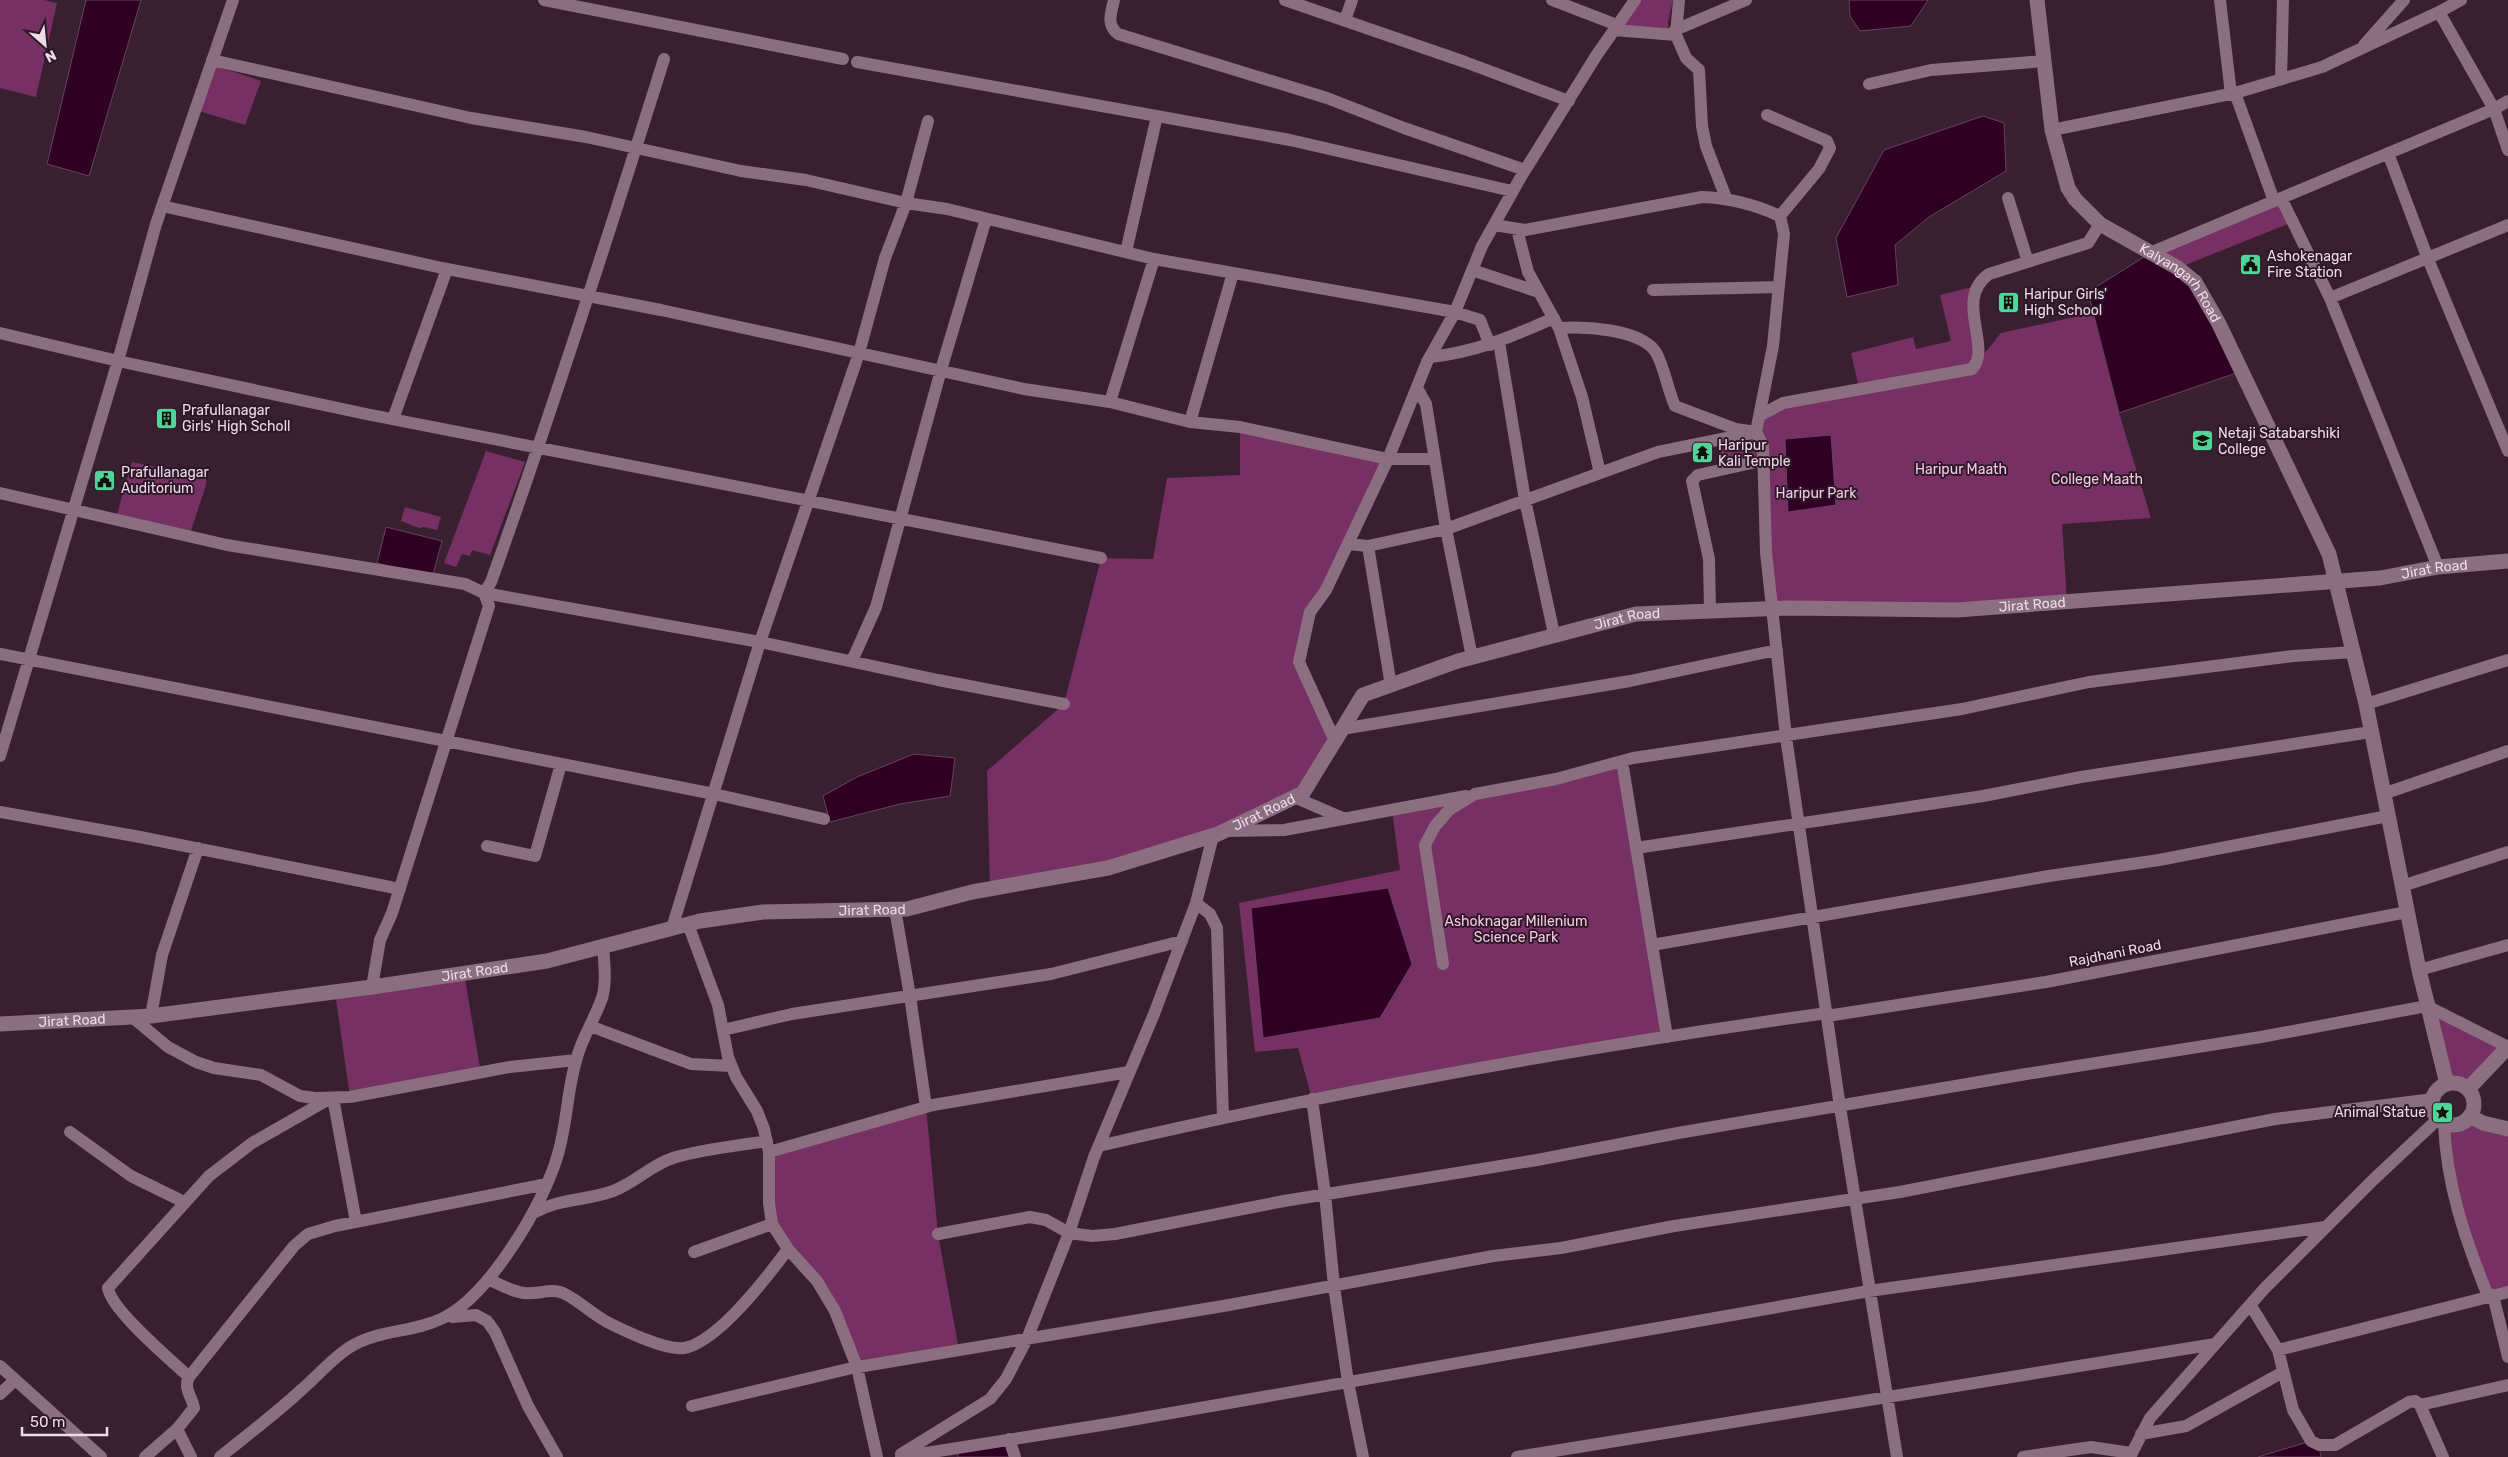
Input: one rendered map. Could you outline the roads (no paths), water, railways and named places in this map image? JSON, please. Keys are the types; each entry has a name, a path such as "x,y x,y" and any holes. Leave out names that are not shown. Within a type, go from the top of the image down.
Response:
{"main road":[{"name":"Kalyangarh Road","path":"2037,0 2052,130 2068,188 2100,224 2152,252 2190,277 2206,298 2314,519 2329,554 2366,704 2419,970 2446,1084"},
{"name":"Jirat Road","path":"0,1024 151,1016 372,987 547,961 688,924 763,912 907,909 972,892 1108,868 1218,833 1303,793 1363,695 1472,657 1636,614 1772,609 1957,610 2337,582 2380,578 2438,567 2508,561"},
{"path":"2468,1089 2508,1047"},
{"path":"2446,1084 2460,1084 2468,1089 2474,1104 2470,1116 2458,1124 2441,1121 2432,1106 2436,1092 2446,1084"},
{"path":"2470,1116 2483,1123 2508,1129"}],"street":[{"path":"0,756 118,361 162,206 233,0"},
{"path":"544,0 843,59"},
{"path":"1114,0 1109,20 1111,28 1118,34 1327,98 1404,128 1525,170"},
{"path":"1285,0 1569,101"},
{"path":"1345,20 1352,0"},
{"path":"1552,0 1616,27 1676,32 1746,0"},
{"path":"1635,0 1525,170 1482,246 1455,312 1430,357 1388,459 1326,590 1310,612 1299,662 1339,735 1630,681 1777,650"},
{"path":"1679,0 1676,32 1686,58 1698,70 1702,126 1706,146 1726,198"},
{"path":"2220,0 2233,93 2277,199 2330,298 2438,567"},
{"path":"2281,79 2283,0"},
{"path":"2360,49 2404,0"},
{"path":"2052,130 2233,93 2322,67 2440,12 2460,0"},
{"path":"2440,12 2494,109 2508,150"},
{"path":"484,593 491,582 561,384 587,295 664,59"},
{"path":"212,60 471,118 586,137 741,171 806,180 906,203 947,209 1154,259 1455,312 1480,320 1494,343 1554,634"},
{"path":"1869,84 1931,70 2045,60"},
{"path":"857,62 1290,140 1512,191"},
{"path":"2152,252 2494,109 2508,101"},
{"path":"1766,114 1827,141 1830,148 1819,169 1780,216"},
{"path":"1126,252 1157,116"},
{"path":"672,928 760,642 806,501 859,353 886,258 906,203 928,121"},
{"path":"2388,153 2428,259 2508,451"},
{"path":"1494,225 1525,230 1702,197 1726,198 1745,205 1766,209 1780,216"},
{"path":"2008,198 2028,262"},
{"path":"162,206 447,269 587,295 1024,389 1110,402 1190,422 1240,428 1388,459 1435,459"},
{"path":"1780,216 1784,234 1773,346 1761,415 1756,432 1763,446 1765,460 1766,552 1786,737 1868,1291 1897,1457"},
{"path":"852,661 876,607 902,519 941,370 986,219"},
{"path":"1761,415 1783,403 1972,369 1978,358 1973,304 1977,286 1989,274 2088,243 2100,224"},
{"path":"2330,298 2508,225"},
{"path":"1518,229 1528,272 1556,323 1582,397 1600,473"},
{"path":"1110,402 1154,259"},
{"path":"394,419 447,269"},
{"path":"1472,270 1539,292"},
{"path":"1190,422 1233,273"},
{"path":"1653,290 1779,286"},
{"path":"1430,357 1461,353 1556,323 1572,327 1628,334 1643,341 1655,351 1675,406 1736,428 1756,432"},
{"path":"0,333 118,361 394,419 1101,558"},
{"path":"1417,388 1426,404 1446,529 1472,657"},
{"path":"1348,544 1368,546 1446,529 1658,452 1756,432"},
{"path":"1710,611 1709,559 1692,481 1698,475 1765,460"},
{"path":"0,494 227,545 465,584 484,593 760,642 1064,704"},
{"path":"1368,546 1391,686"},
{"path":"372,987 380,940 400,889 489,606 484,593"},
{"path":"897,1457 990,1399 1006,1378 1027,1339 1069,1233 1098,1146 1182,941 1218,833 1267,832 1346,820 1556,779 1622,761 1962,709 2089,682 2293,656 2354,652"},
{"path":"0,654 446,740 714,794 824,819"},
{"path":"2366,704 2508,660"},
{"path":"1636,848 1982,796 2081,777 2371,732"},
{"path":"2383,794 2508,751"},
{"path":"1622,761 1667,1037"},
{"path":"487,846 535,856 561,764"},
{"path":"1443,964 1425,845 1435,826 1449,810 1475,794"},
{"path":"1294,798 1346,820"},
{"path":"0,812 198,848 400,889"},
{"path":"1652,945 2048,876 2159,860 2388,816"},
{"path":"151,1016 162,955 198,848"},
{"path":"2402,886 2508,852"},
{"path":"1196,903 1210,914 1218,928 1223,1117"},
{"path":"895,909 926,1107"},
{"name":"Rajdhani Road","path":"1098,1146 1223,1117 1461,1070 1667,1037 2046,982 2407,912"},
{"path":"688,924 716,997 731,1066 757,1111 768,1147 769,1203 772,1224 788,1249 818,1281 835,1311 857,1367 877,1457"},
{"path":"723,1030 792,1014 1051,974 1182,941"},
{"path":"220,1457 298,1393 348,1348 380,1333 423,1325 442,1318 461,1308 488,1279 533,1213 547,1184 559,1152 576,1060 602,997 605,984 603,945"},
{"path":"2419,970 2508,945"},
{"path":"938,1234 1030,1217 1046,1220 1069,1233 1092,1236 1115,1234 1325,1194 1840,1108 2026,1074 2261,1037 2427,1006 2508,1047"},
{"path":"132,1017 168,1047 196,1062 214,1068 261,1075 300,1096 331,1099 534,1063 576,1060"},
{"path":"590,1026 690,1064 731,1066"},
{"path":"533,1213 556,1202 587,1198 613,1191 624,1186 650,1168 674,1158 768,1147 926,1107 1129,1072"},
{"path":"189,1377 147,1339 112,1299 108,1288 209,1176 235,1154 331,1099"},
{"path":"331,1099 356,1222"},
{"path":"1312,1099 1325,1194 1334,1286 1348,1382 1363,1457"},
{"path":"692,1406 857,1367 1334,1286 1493,1256 1561,1248 1674,1226 1854,1199 2275,1119 2433,1099"},
{"path":"2023,1457 2091,1447 2130,1455 2150,1418 2251,1306 2264,1289 2325,1227 2441,1121"},
{"path":"2441,1121 2457,1211 2467,1244 2491,1295 2508,1357"},
{"path":"70,1132 131,1176 184,1202"},
{"path":"145,1457 178,1429 194,1408 187,1389 189,1377 302,1238 318,1231 356,1222 547,1184"},
{"path":"694,1252 772,1224"},
{"path":"901,1457 1348,1382 1868,1291 2325,1227"},
{"path":"488,1279 525,1293 558,1291 596,1316 626,1331 658,1343 684,1348 706,1337 738,1310 768,1276 788,1249"},
{"path":"2278,1350 2508,1292"},
{"path":"2251,1306 2275,1341 2293,1410 2311,1441 2318,1445 2334,1445 2409,1402 2415,1401 2420,1405 2444,1457"},
{"path":"442,1318 470,1315 487,1321 495,1332 528,1406 557,1457"},
{"path":"1517,1457 2215,1344"},
{"path":"0,1366 101,1457"},
{"path":"2141,1434 2186,1426 2283,1372"},
{"path":"0,1394 15,1380"},
{"path":"2420,1405 2508,1385"},
{"path":"178,1429 191,1457"},
{"path":"1009,1439 1015,1457"}],"place":[{"name":"Ashokenagar Fire Station","path":"2251,264"},
{"name":"Haripur Girls' High School","path":"2008,302"},
{"name":"Prafullanagar Girls' High Scholl","path":"166,418"},
{"name":"Netaji Satabarshiki College","path":"2202,441"},
{"name":"Haripur Kali Temple","path":"1702,453"},
{"name":"Prafullanagar Auditorium","path":"105,480"},
{"name":"Animal Statue","path":"2442,1112"}],"park label":[{"name":"Haripur Maath","path":"1961,469"},
{"name":"College Maath","path":"2097,479"},
{"name":"Haripur Park","path":"1816,493"},
{"name":"Ashoknagar Millenium Science Park","path":"1516,930"}]}
